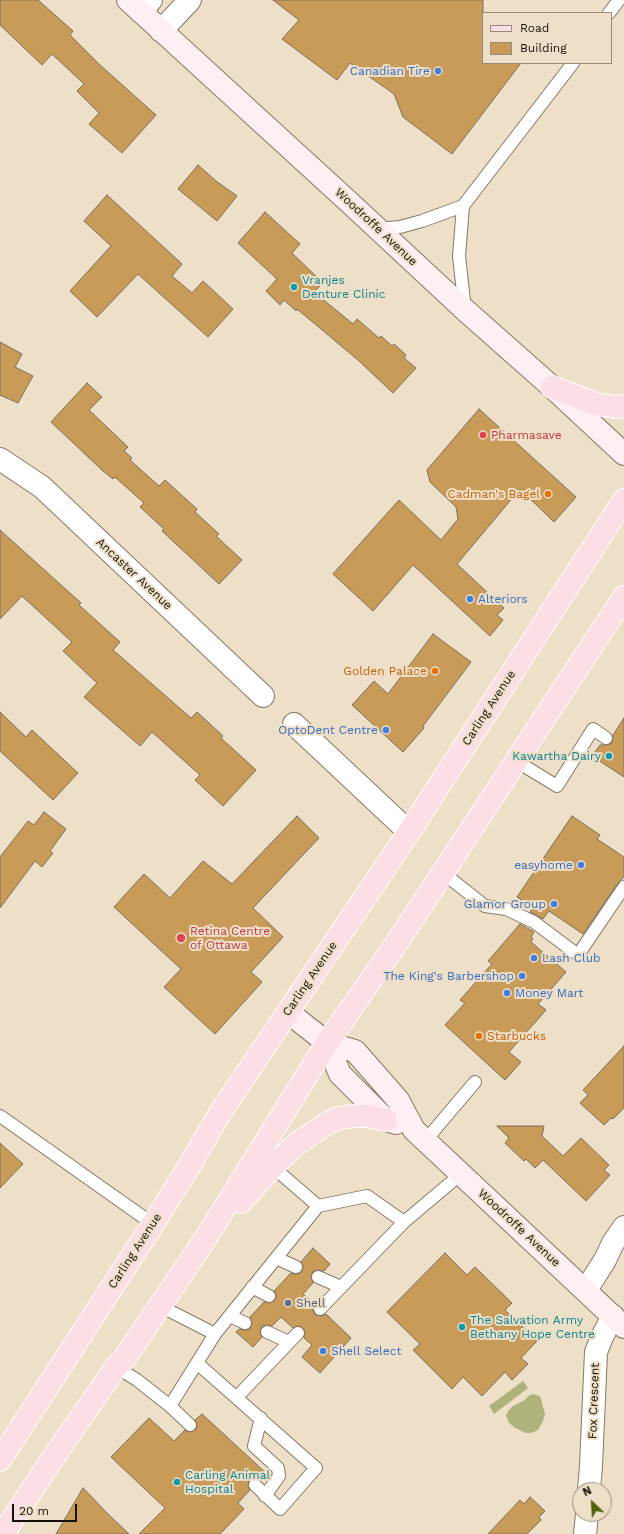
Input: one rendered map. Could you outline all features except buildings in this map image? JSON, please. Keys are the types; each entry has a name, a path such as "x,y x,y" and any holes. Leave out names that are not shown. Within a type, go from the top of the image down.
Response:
{"main road":[{"name":"Woodroffe Avenue","path":"140,4 162,31 465,310 552,386 624,454"},
{"path":"552,386 596,404 615,407 624,406"},
{"name":"Carling Avenue","path":"0,1460 153,1224 220,1113 409,832 624,500"},
{"path":"3,1534 53,1458 116,1367 124,1359 204,1241 328,1043 396,944 624,597"},
{"path":"288,1012 328,1043"},
{"name":"Woodroffe Avenue","path":"328,1043 340,1074 386,1120 420,1135"},
{"name":"Woodroffe Avenue","path":"328,1043 355,1051 398,1100 420,1135 619,1321"},
{"path":"204,1241 273,1167 298,1143 328,1123 339,1118 354,1116 368,1116 386,1120"}],"street":[{"path":"162,31 190,0"},
{"name":"Ancaster Avenue","path":"0,459 42,487 263,696"},
{"path":"294,724 409,832"},
{"path":"586,1290 624,1227"},
{"name":"Fox Crescent","path":"590,1482 596,1352 602,1336 619,1321"},
{"path":"585,1534 586,1522"}],"lane":[{"path":"610,12 619,0"},
{"path":"378,229 400,227 422,221 463,206 572,64"},
{"path":"463,206 459,256 465,310"},
{"path":"516,761 557,786 593,729 606,738"},
{"path":"443,873 485,906 506,909 534,922 578,955 624,887"},
{"path":"420,1135 475,1082"},
{"path":"0,1116 153,1224"},
{"path":"273,1167 318,1206"},
{"path":"320,1309 404,1222 461,1174"},
{"path":"170,1406 215,1334 318,1206 367,1196 404,1222"},
{"path":"276,1258 296,1267"},
{"path":"318,1277 341,1287"},
{"path":"252,1287 269,1296"},
{"path":"160,1306 215,1334"},
{"path":"230,1316 245,1323"},
{"path":"267,1332 289,1342"},
{"path":"237,1397 298,1333"},
{"path":"197,1363 316,1468 280,1509 254,1486"},
{"path":"116,1367 137,1380 170,1406 190,1425"},
{"path":"261,1418 254,1446 278,1468 279,1476 265,1496"}],"green space":[{"path":"523,1381 528,1388 494,1414 489,1406"},
{"path":"533,1394 540,1396 545,1414 538,1430 531,1433 526,1433 515,1428 509,1423 506,1416 508,1411 513,1406"}],"place":[{"name":"Canadian Tire","path":"438,71"},
{"name":"Vranjes Denture Clinic","path":"294,287"},
{"name":"Pharmasave","path":"483,435"},
{"name":"Cadman's Bagel","path":"548,494"},
{"name":"Alteriors","path":"470,599"},
{"name":"Golden Palace","path":"435,671"},
{"name":"OptoDent Centre","path":"386,730"},
{"name":"Kawartha Dairy","path":"609,756"},
{"name":"easyhome","path":"581,865"},
{"name":"Glamor Group","path":"554,904"},
{"name":"Retina Centre of Ottawa","path":"181,938"},
{"name":"Lash Club","path":"534,958"},
{"name":"The King's Barbershop","path":"522,976"},
{"name":"Money Mart","path":"507,993"},
{"name":"Starbucks","path":"479,1036"},
{"name":"Shell","path":"288,1303"},
{"name":"The Salvation Army Bethany Hope Centre","path":"462,1327"},
{"name":"Shell Select","path":"323,1351"},
{"name":"Carling Animal Hospital","path":"177,1482"}]}
